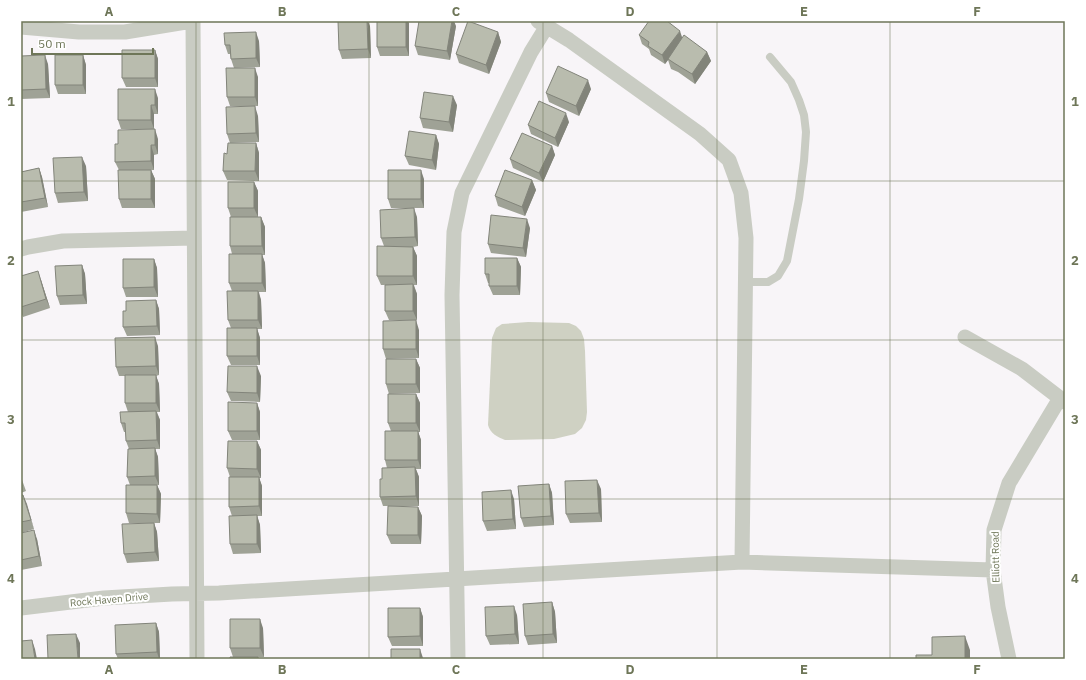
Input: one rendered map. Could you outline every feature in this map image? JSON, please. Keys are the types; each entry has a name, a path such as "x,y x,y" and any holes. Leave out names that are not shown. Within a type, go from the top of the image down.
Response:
{"street":[{"path":"21,26 79,32 125,32 193,21 197,659"},
{"path":"458,659 458,579 452,295 454,232 462,194 543,24 569,40 700,134 728,160 741,193 746,238 742,562"},
{"path":"21,249 63,241 194,238"},
{"path":"965,337 1022,370 1062,400"},
{"name":"Elliott Road","path":"1009,659 998,607 993,570 994,530 1010,483 1062,400"},
{"name":"Rock Haven Drive","path":"21,608 104,598 742,562 993,570"}],"lane":[{"path":"746,282 768,282 778,276 787,261 799,199 804,161 806,132 804,115 791,82 770,56"}],"shaded area":[{"path":"528,322 569,323 576,326 581,331 584,339 585,351 587,412 586,420 582,428 575,434 554,439 505,440 499,438 489,428 492,338 496,328 502,324"}],"building":[{"path":"338,21 367,21 368,49 339,50"},
{"path":"377,21 406,21 406,47 377,47"},
{"path":"419,21 452,21 447,51 415,46"},
{"path":"468,21 498,32 486,65 456,54"},
{"path":"649,21 667,21 680,31 662,55 648,46 649,42 639,35"},
{"path":"256,32 256,58 231,59 230,45 225,45 224,33"},
{"path":"684,35 707,52 692,74 668,59"},
{"path":"122,50 155,50 155,78 122,78"},
{"path":"45,55 46,89 21,90 21,56"},
{"path":"55,55 83,55 83,85 55,85"},
{"path":"558,66 588,80 576,106 546,93"},
{"path":"226,68 255,68 255,97 227,97"},
{"path":"118,89 155,89 155,105 151,105 151,120 118,120"},
{"path":"424,92 453,96 449,122 420,118"},
{"path":"539,101 566,113 555,138 528,125"},
{"path":"255,106 256,133 227,134 226,107"},
{"path":"155,129 155,145 151,145 151,161 115,162 115,144 118,144 118,130"},
{"path":"409,131 436,135 432,160 405,156"},
{"path":"522,133 552,146 539,173 510,159"},
{"path":"228,143 256,143 255,171 223,171 224,153 227,154"},
{"path":"82,157 84,192 55,193 53,158"},
{"path":"39,168 45,198 21,202 21,172"},
{"path":"118,170 151,170 151,199 119,199"},
{"path":"388,170 421,170 421,199 388,199"},
{"path":"505,170 532,180 522,207 495,196"},
{"path":"228,182 254,182 254,208 228,208"},
{"path":"414,208 415,237 381,238 380,210"},
{"path":"491,215 527,219 523,248 488,244"},
{"path":"230,217 261,217 262,246 230,246"},
{"path":"377,246 413,247 413,276 377,276"},
{"path":"229,254 262,254 262,283 229,283"},
{"path":"485,258 517,258 517,286 489,286 489,274 485,274"},
{"path":"123,259 154,259 154,287 123,288"},
{"path":"82,265 83,295 57,296 55,266"},
{"path":"38,271 46,299 21,307 21,276"},
{"path":"413,284 413,311 385,311 385,285"},
{"path":"227,291 258,291 258,320 228,320"},
{"path":"156,300 157,326 123,327 123,311 126,311 126,301"},
{"path":"416,320 416,349 383,349 383,321"},
{"path":"227,328 257,328 257,356 227,356"},
{"path":"155,337 156,366 116,367 115,338"},
{"path":"386,359 416,359 416,384 386,384"},
{"path":"228,366 257,366 257,393 227,392"},
{"path":"125,375 156,375 156,403 125,403"},
{"path":"388,394 416,394 416,423 388,423"},
{"path":"228,402 257,403 257,431 228,431"},
{"path":"156,411 157,440 126,441 125,423 121,423 120,412"},
{"path":"385,431 418,431 418,460 385,460"},
{"path":"228,441 257,441 257,469 227,468"},
{"path":"155,448 155,476 127,477 128,449"},
{"path":"415,467 416,496 380,497 380,479 382,479 382,468"},
{"path":"229,477 259,477 259,506 229,507"},
{"path":"597,480 599,513 566,514 565,481"},
{"path":"549,484 551,516 521,518 518,486"},
{"path":"126,485 157,485 157,514 126,513"},
{"path":"511,490 513,519 483,521 482,492"},
{"path":"21,495 23,495 31,520 21,522"},
{"path":"388,506 418,507 418,535 387,535"},
{"path":"257,515 257,544 230,544 229,516"},
{"path":"154,523 155,552 124,554 122,524"},
{"path":"34,530 39,556 21,560 21,533"},
{"path":"552,602 553,634 525,636 523,604"},
{"path":"514,606 515,634 486,636 485,607"},
{"path":"388,608 420,608 420,636 388,637"},
{"path":"230,619 260,619 260,648 230,648"},
{"path":"156,623 157,652 116,654 115,625"},
{"path":"76,634 78,659 48,659 47,635"},
{"path":"965,636 965,659 916,659 916,655 932,655 932,637"},
{"path":"32,640 35,659 21,659 21,641"},
{"path":"391,649 420,649 420,659 391,659"},
{"path":"230,657 258,657 258,659 230,659"}]}
